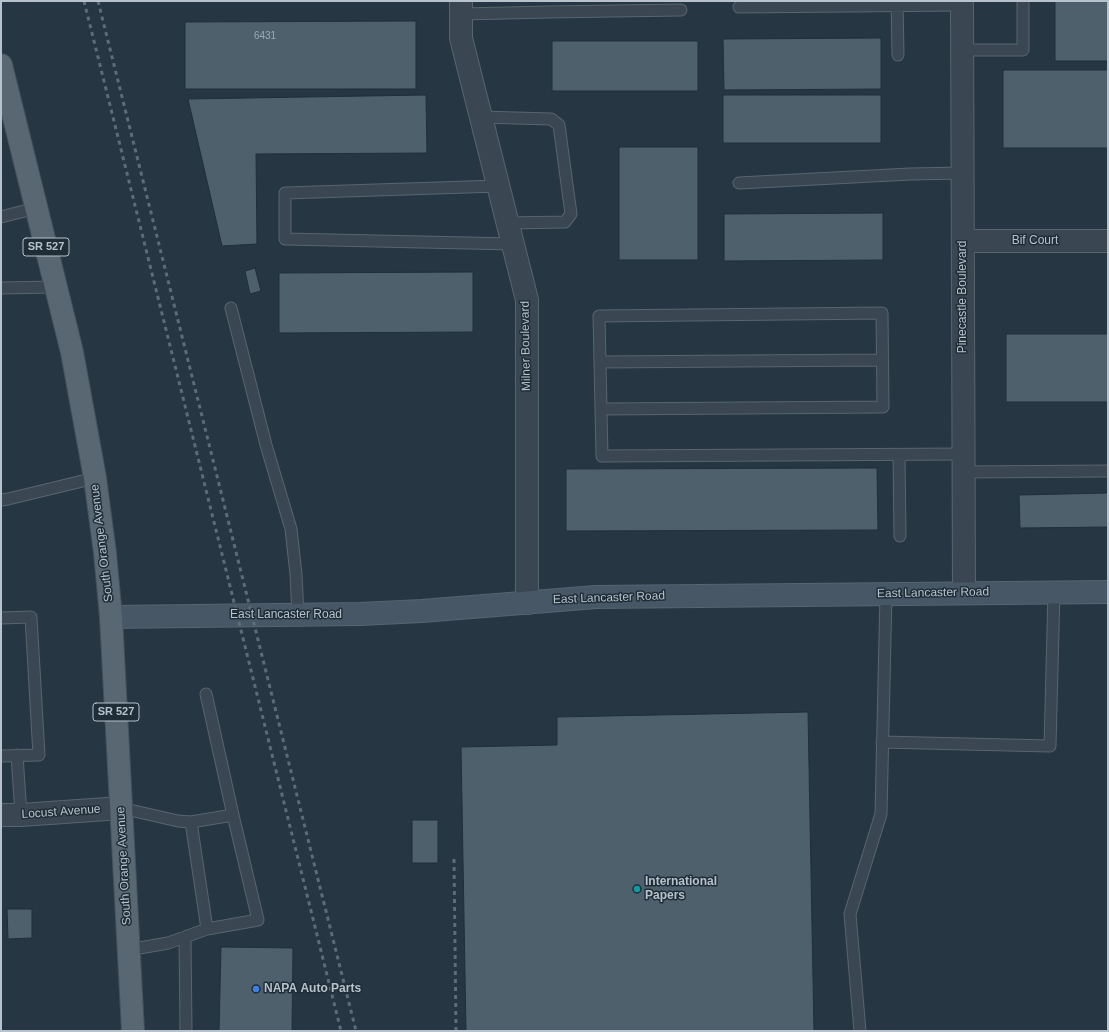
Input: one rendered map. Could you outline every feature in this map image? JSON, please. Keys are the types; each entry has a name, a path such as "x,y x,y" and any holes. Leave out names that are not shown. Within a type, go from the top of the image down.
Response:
{"main road":[{"name":"South Orange Avenue","path":"1,65 72,352 95,478 111,617 133,1031"}],"street":[{"name":"Pinecastle Boulevard","path":"962,3 964,593"},
{"name":"Milner Boulevard","path":"461,8 461,38 527,300 527,603"},
{"name":"Bif Court","path":"963,241 1108,241"},
{"name":"East Lancaster Road","path":"111,617 376,613 596,597 1108,592"},
{"name":"Locust Avenue","path":"11,815 121,808"}],"lane":[{"path":"962,50 1023,50 1023,1"},
{"path":"739,7 962,3"},
{"path":"897,4 898,55"},
{"path":"461,8 550,12 681,10"},
{"path":"481,117 551,119 559,125 571,214 565,222 508,223"},
{"path":"739,183 910,174 963,173"},
{"path":"498,186 285,193 285,239 513,244"},
{"path":"1,217 36,208"},
{"path":"1,288 56,287"},
{"path":"231,308 266,445 291,529 296,574 298,615"},
{"path":"601,409 883,407 882,313 599,316 602,456 899,454 964,463 1108,471"},
{"path":"600,362 882,360"},
{"path":"899,454 900,536"},
{"path":"1,500 95,478"},
{"path":"882,742 1050,746 1054,592"},
{"path":"860,1031 850,914 880,814 886,594"},
{"path":"1,618 31,617 39,755 1,756"},
{"path":"128,950 168,944 208,929 258,920 206,694"},
{"path":"11,815 17,755"},
{"path":"121,808 163,818 191,822 233,815"},
{"path":"191,822 208,929"},
{"path":"185,937 186,1031"}],"building":[{"path":"1055,1 1108,1 1108,61 1055,61"},
{"path":"416,21 416,89 185,89 185,22"},
{"path":"881,38 881,89 724,90 723,39"},
{"path":"552,41 698,41 698,91 552,91"},
{"path":"1003,70 1108,70 1108,148 1003,148"},
{"path":"426,95 427,153 256,154 257,244 222,246 188,99"},
{"path":"723,95 881,95 881,143 723,143"},
{"path":"619,147 698,147 698,260 619,260"},
{"path":"883,213 883,260 724,261 724,214"},
{"path":"255,268 261,291 250,294 245,271"},
{"path":"473,272 473,332 279,333 279,273"},
{"path":"1006,334 1108,334 1108,402 1006,402"},
{"path":"877,468 878,530 566,531 566,469"},
{"path":"1108,493 1108,527 1020,528 1019,495"},
{"name":"International Papers","path":"808,712 814,1031 466,1031 461,747 557,745 557,717"},
{"path":"412,820 438,820 438,863 412,863"},
{"path":"7,909 32,909 32,938 8,939"},
{"name":"NAPA Auto Parts","path":"221,947 293,948 292,1031 219,1031"}],"railway":[{"path":"84,1 341,1031"},
{"path":"98,1 356,1031"},
{"path":"454,859 456,1031"}],"place":[{"name":"International Papers","path":"637,889"},
{"name":"NAPA Auto Parts","path":"256,989"}]}
